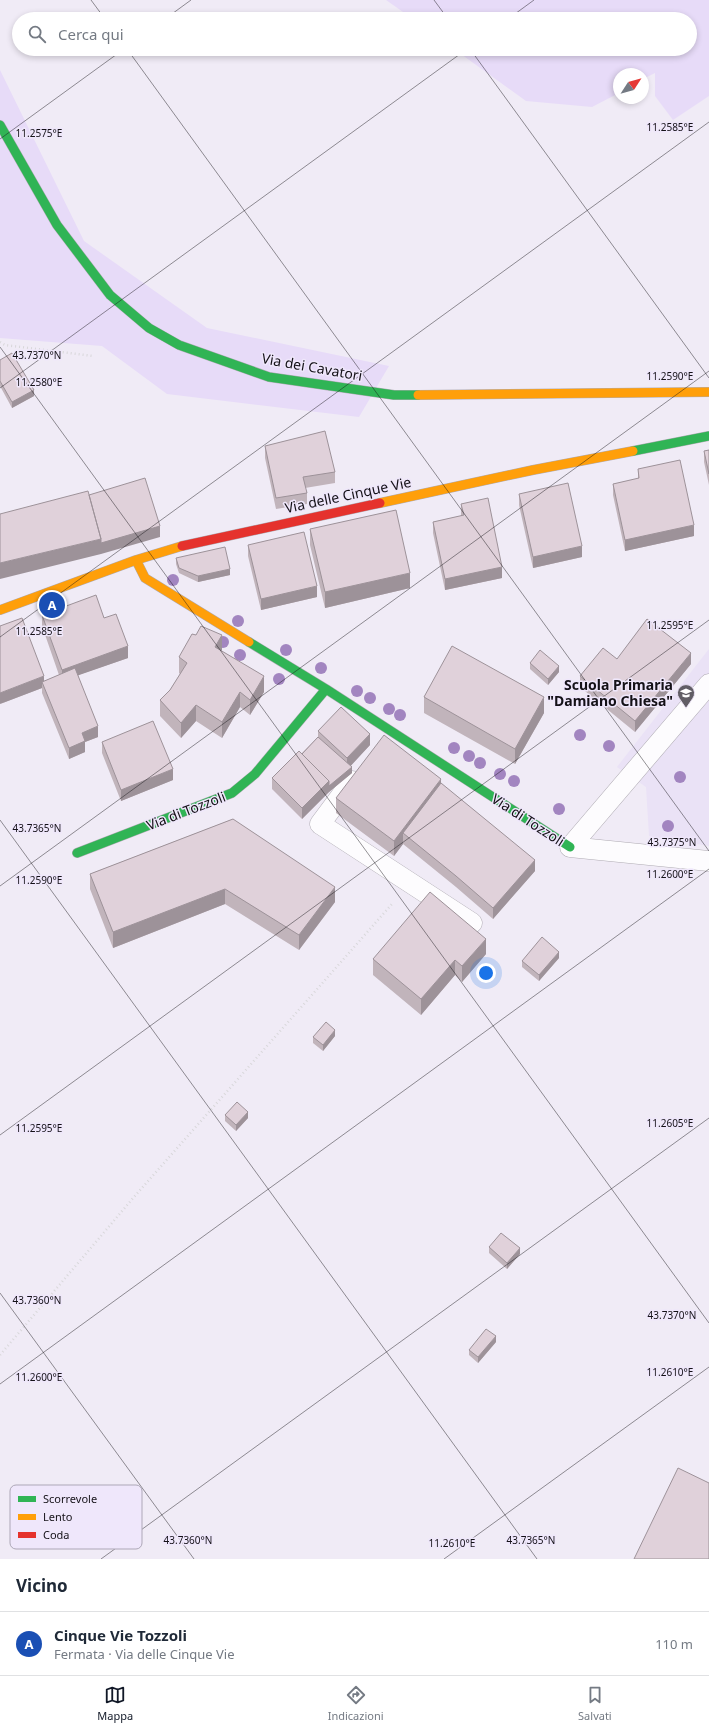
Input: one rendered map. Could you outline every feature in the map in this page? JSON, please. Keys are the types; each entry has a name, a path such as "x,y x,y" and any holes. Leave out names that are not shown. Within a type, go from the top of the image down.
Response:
{"street":[{"name":"Via dei Cavatori","path":"0,125 58,225 110,295 148,328 179,345 269,377 394,394 709,392"},
{"name":"Via delle Cinque Vie","path":"0,610 136,560 188,544 533,470 709,436"},
{"name":"Via di Tozzoli","path":"136,560 145,578 326,689 385,738 570,847"},
{"name":"Via di Tozzoli","path":"77,853 232,793 255,774 326,689"}],"lane":[{"name":"Via di Tozzoli","path":"570,847 709,684"},
{"path":"362,768 320,824 472,923"},
{"path":"570,847 709,861"}],"path":[{"path":"0,342 5,345 93,356"},
{"path":"0,1355 134,1197 411,883"}],"shaded area":[{"path":"386,0 709,0 709,96 673,120 655,96 655,73 649,76 649,68 613,68 613,96 592,107 526,101 464,56 697,56 697,12 403,12"},
{"path":"0,70 84,241 207,328 389,366 359,417 167,394 102,346 0,338"},
{"name":"Scuola Primaria \"Damiano Chiesa\"","path":"709,649 709,846 649,836 646,787 617,767"}],"building":[{"path":"12,353 34,390 12,402 0,381 0,360"},
{"path":"325,431 335,472 303,477 307,493 276,498 265,446"},
{"path":"709,450 709,474 704,451"},
{"path":"680,460 694,525 625,540 613,484 639,478 638,469"},
{"path":"145,478 160,526 101,543 89,495"},
{"path":"568,483 582,546 533,557 519,494"},
{"path":"88,491 101,539 0,563 0,514"},
{"path":"488,498 502,567 445,579 433,522 464,515 461,504"},
{"path":"396,510 410,573 325,592 310,529"},
{"path":"304,532 317,586 261,599 248,545"},
{"path":"225,547 230,569 198,576 179,568 176,558"},
{"path":"96,595 104,618 116,614 128,646 62,670 42,615"},
{"path":"22,618 44,676 0,693 0,626"},
{"path":"647,619 691,653 635,721 580,676 603,648 617,659"},
{"path":"201,626 222,635 215,647 264,676 250,700 240,692 222,722 196,705 181,723 160,700 170,690 187,663 179,657 192,634 196,635"},
{"path":"452,646 544,697 515,749 424,697"},
{"path":"540,650 559,666 548,679 530,663"},
{"path":"75,668 98,726 82,733 85,741 69,748 42,682"},
{"path":"341,707 370,734 347,758 318,731"},
{"path":"153,721 173,769 121,790 102,742"},
{"path":"384,735 441,779 394,841 336,798"},
{"path":"318,737 352,767 329,786 329,781 302,754"},
{"path":"299,751 329,781 302,808 272,778"},
{"path":"441,783 535,860 493,908 403,833"},
{"path":"233,819 335,887 299,935 225,889 113,932 90,874"},
{"path":"430,892 486,939 462,966 455,960 421,999 373,959"},
{"path":"542,937 559,952 539,975 522,961"},
{"path":"326,1022 335,1030 323,1045 313,1037"},
{"path":"237,1102 248,1112 236,1125 225,1115"},
{"path":"501,1233 520,1248 507,1263 489,1247"},
{"path":"486,1329 496,1336 478,1357 469,1350"},
{"path":"678,1468 709,1483 709,1559 634,1559"}],"traffic: fast":[{"path":"0,125 57,225 110,295 149,328 179,345 269,377 394,395 418,395"},
{"path":"633,451 709,436"},
{"path":"249,642 326,689 570,847"},
{"path":"77,853 232,793 255,774 326,689"}],"traffic: slow":[{"path":"418,395 709,392"},
{"path":"380,503 533,470 633,451"},
{"path":"0,610 136,560 182,546"},
{"path":"136,560 145,578 249,642"}],"traffic: jam":[{"path":"182,546 380,503"}],"place":[{"name":"Cinque Vie Tozzoli","path":"52,605"},
{"name":"Scuola Primaria \"Damiano Chiesa\"","path":"686,708"}]}
